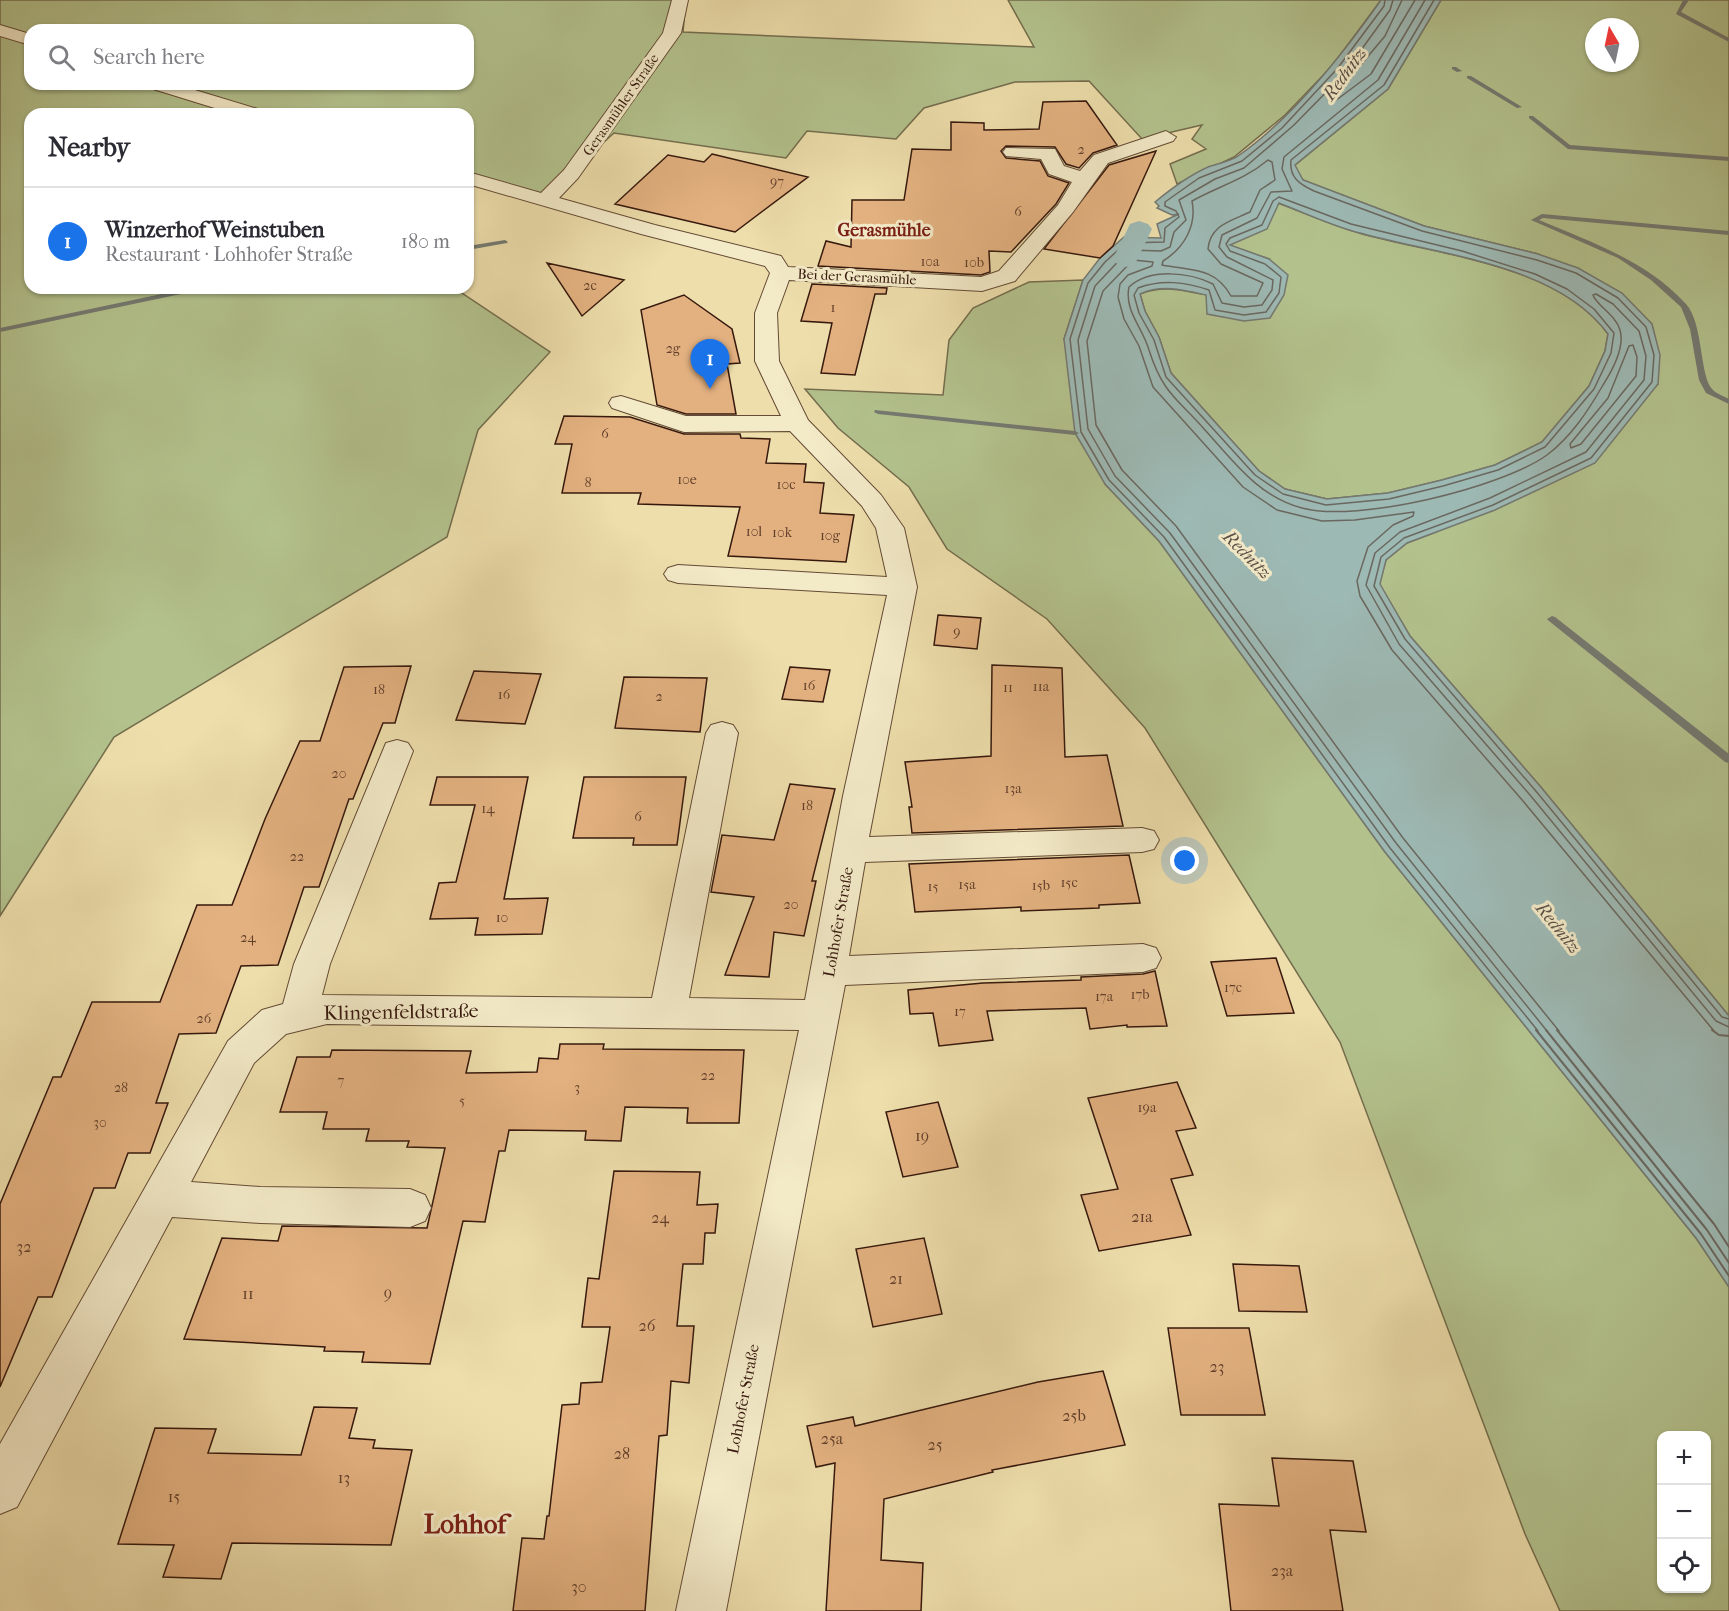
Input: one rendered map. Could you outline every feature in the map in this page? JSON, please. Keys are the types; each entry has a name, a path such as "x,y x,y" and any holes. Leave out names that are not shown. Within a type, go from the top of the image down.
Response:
{"street":[{"name":"Gerasmühler Straße","path":"546,200 567,180 672,33 680,0"},
{"path":"0,30 24,38"},
{"path":"176,90 234,108"},
{"name":"Bei der Gerasmühle","path":"474,180 648,230 773,261 781,273 982,284 1007,276 1066,208 1084,178 1101,159 1166,137"},
{"path":"1013,152 1048,153 1056,170 1084,178"},
{"name":"Lohhofer Straße","path":"701,1611 821,1015 850,850 903,587 890,528 872,501 797,423 767,361 766,313 781,273"},
{"path":"621,404 684,424 797,423"},
{"path":"678,574 903,587"},
{"path":"668,1012 722,733"},
{"path":"298,1016 312,964 397,751"},
{"path":"850,850 1142,840"},
{"path":"829,971 1143,958"},
{"name":"Klingenfeldstraße","path":"0,1490 241,1052 275,1021 327,1009 821,1015"},
{"path":"161,1198 260,1205 410,1208"}],"green space":[{"path":"0,0 686,0 683,32 1034,47 1008,0 1381,0 1332,66 1285,115 1234,157 1177,184 1170,164 1206,149 1192,139 1202,125 1142,139 1089,81 1015,82 924,108 896,139 807,131 786,158 614,133 543,197 474,180 474,108 24,108 24,294 463,294 550,352 478,430 447,537 114,737 0,916"},
{"path":"1441,0 1729,0 1729,1016 1540,786 1410,636 1379,584 1386,560 1407,543 1436,532 1658,384 1538,254 1424,226 1303,180 1294,166 1388,89"},
{"path":"1278,203 1349,230 1494,266 1527,277 1558,292 1586,310 1608,334 1605,351 1589,386 1542,442 1495,465 1388,493 1327,499 1285,489 1259,471 1171,373 1159,337 1145,311 1140,294 1165,289 1206,295 1269,259 1229,245"},
{"path":"1083,280 1064,339 1105,484 1159,541 1385,852 1696,1238 1729,1287 1729,1611 1560,1611 1525,1534 1340,1042 1145,728 1047,619 947,549 909,487 838,428 805,389 943,395 949,340 973,308 1029,282"}],"water":[{"name":"Rednitz","path":"1381,0 1441,0 1388,89 1295,165 1303,180 1424,226 1538,254 1578,268 1622,293 1652,324 1660,355 1658,384 1595,463 1495,510 1407,543 1386,560 1380,584 1410,636 1540,786 1729,1016 1729,1287 1696,1238 1385,852 1159,541 1105,484 1075,433 1064,339 1083,280 1100,258 1124,237 1161,238 1157,224 1179,214 1172,215 1157,208 1159,206 1155,202 1194,174 1235,158 1258,141 1316,84","holes":["1279,203 1350,230 1494,266 1528,277 1559,292 1586,310 1608,334 1605,351 1589,386 1542,442 1495,465 1388,493 1327,499 1285,489 1259,471 1171,373 1159,337 1145,311 1140,294 1156,289 1190,291 1206,295 1207,314 1244,321 1270,318 1284,295 1288,275 1269,259 1230,245 1267,229"]}],"building":[{"path":"1086,101 1117,145 1093,153 1079,168 1066,164 1055,147 1006,146 1001,151 1006,158 1040,161 1048,176 1069,183 1056,204 1011,252 989,251 990,272 981,275 818,266 826,241 851,247 852,200 904,200 912,149 951,150 951,122 984,123 984,130 1039,129 1043,102"},
{"path":"1156,151 1113,246 1100,258 1044,249 1109,165"},
{"path":"712,154 808,177 735,232 615,204 668,155 704,162"},
{"path":"547,263 588,272 624,280 582,316"},
{"path":"812,284 887,288 886,294 875,294 855,375 821,373 832,323 801,321"},
{"path":"684,295 732,329 740,363 727,364 736,414 686,414 657,405 641,310"},
{"path":"564,416 630,417 684,434 740,434 741,438 770,439 766,463 806,464 804,482 824,483 820,513 854,515 846,562 728,556 740,507 638,504 641,493 562,493 572,444 555,444"},
{"path":"938,615 981,618 977,649 934,645"},
{"path":"992,665 1062,668 1065,757 1107,755 1123,826 912,833 909,807 912,807 905,762 991,756"},
{"path":"411,666 395,723 383,723 353,799 349,799 319,887 304,887 278,965 241,966 216,1033 179,1034 156,1103 168,1103 150,1153 128,1153 115,1188 94,1188 52,1297 38,1297 0,1387 0,1204 53,1077 61,1077 92,1002 160,1002 197,905 232,905 265,819 300,741 320,741 344,667"},
{"path":"790,667 830,670 823,702 782,699"},
{"path":"474,671 541,674 525,724 456,720"},
{"path":"624,677 707,678 700,732 615,728"},
{"path":"437,777 528,777 504,899 548,898 542,934 475,935 478,918 430,919 439,883 456,882 475,805 430,805"},
{"path":"584,777 686,777 677,845 633,845 634,838 573,838"},
{"path":"790,784 835,789 812,881 816,881 804,936 774,932 769,977 725,975 754,897 711,892 722,835 774,840"},
{"path":"1129,855 1140,903 1099,905 1099,908 1021,911 1021,907 915,912 909,864"},
{"path":"1276,958 1294,1013 1227,1016 1211,962"},
{"path":"1155,971 1167,1026 1127,1027 1127,1025 1090,1029 1086,1008 987,1011 993,1040 939,1046 933,1013 910,1014 908,990 983,983 1081,980 1081,977 1143,974"},
{"path":"560,1044 604,1044 603,1049 744,1050 739,1123 687,1123 688,1108 625,1107 621,1141 585,1140 586,1131 509,1130 505,1151 499,1151 485,1222 463,1221 430,1364 362,1362 364,1352 324,1351 325,1347 184,1339 222,1238 278,1241 282,1226 427,1228 445,1148 407,1147 409,1141 366,1141 369,1129 323,1129 327,1112 280,1112 297,1057 330,1057 332,1050 471,1051 466,1073 537,1072 539,1058 558,1059"},
{"path":"1177,1082 1196,1128 1176,1131 1193,1175 1171,1179 1191,1235 1099,1251 1081,1195 1118,1189 1088,1098"},
{"path":"938,1102 958,1167 903,1177 886,1112"},
{"path":"614,1171 700,1172 697,1205 718,1204 715,1233 705,1233 703,1264 683,1264 677,1326 694,1326 689,1383 671,1381 667,1435 659,1436 645,1611 513,1611 522,1538 544,1539 547,1516 549,1516 562,1405 579,1404 581,1383 602,1382 610,1327 582,1327 588,1278 599,1279"},
{"path":"924,1238 942,1314 873,1327 856,1249"},
{"path":"1233,1264 1299,1266 1307,1312 1239,1311"},
{"path":"1168,1328 1249,1328 1265,1415 1181,1415"},
{"path":"1103,1371 1125,1445 992,1470 993,1472 884,1499 881,1560 923,1563 921,1611 826,1611 835,1463 816,1467 807,1426 853,1417 855,1426 1038,1382"},
{"path":"314,1407 357,1408 349,1438 375,1440 373,1448 412,1450 391,1545 232,1543 221,1579 163,1577 174,1545 118,1544 155,1428 216,1429 208,1453 301,1455"},
{"path":"1272,1458 1353,1461 1366,1532 1330,1530 1343,1611 1231,1611 1219,1504 1279,1506"}],"waterway":[{"path":"1686,0 1678,13 1729,40"},
{"path":"1454,68 1459,71"},
{"path":"1469,77 1519,107"},
{"path":"1531,117 1568,147 1729,159"},
{"path":"1729,233 1542,216 1534,220 1620,257 1653,279 1684,306 1694,329 1703,380 1709,391 1729,402"},
{"path":"1126,259 1139,229"},
{"path":"474,247 505,242"},
{"path":"0,330 171,294"},
{"path":"878,412 1075,433"},
{"path":"1552,619 1729,759"}],"place":[{"name":"Winzerhof Weinstuben","path":"710,389"}],"district":[{"name":"Gerasmühle","path":"884,230"},
{"name":"Lohhof","path":"465,1524"}]}
